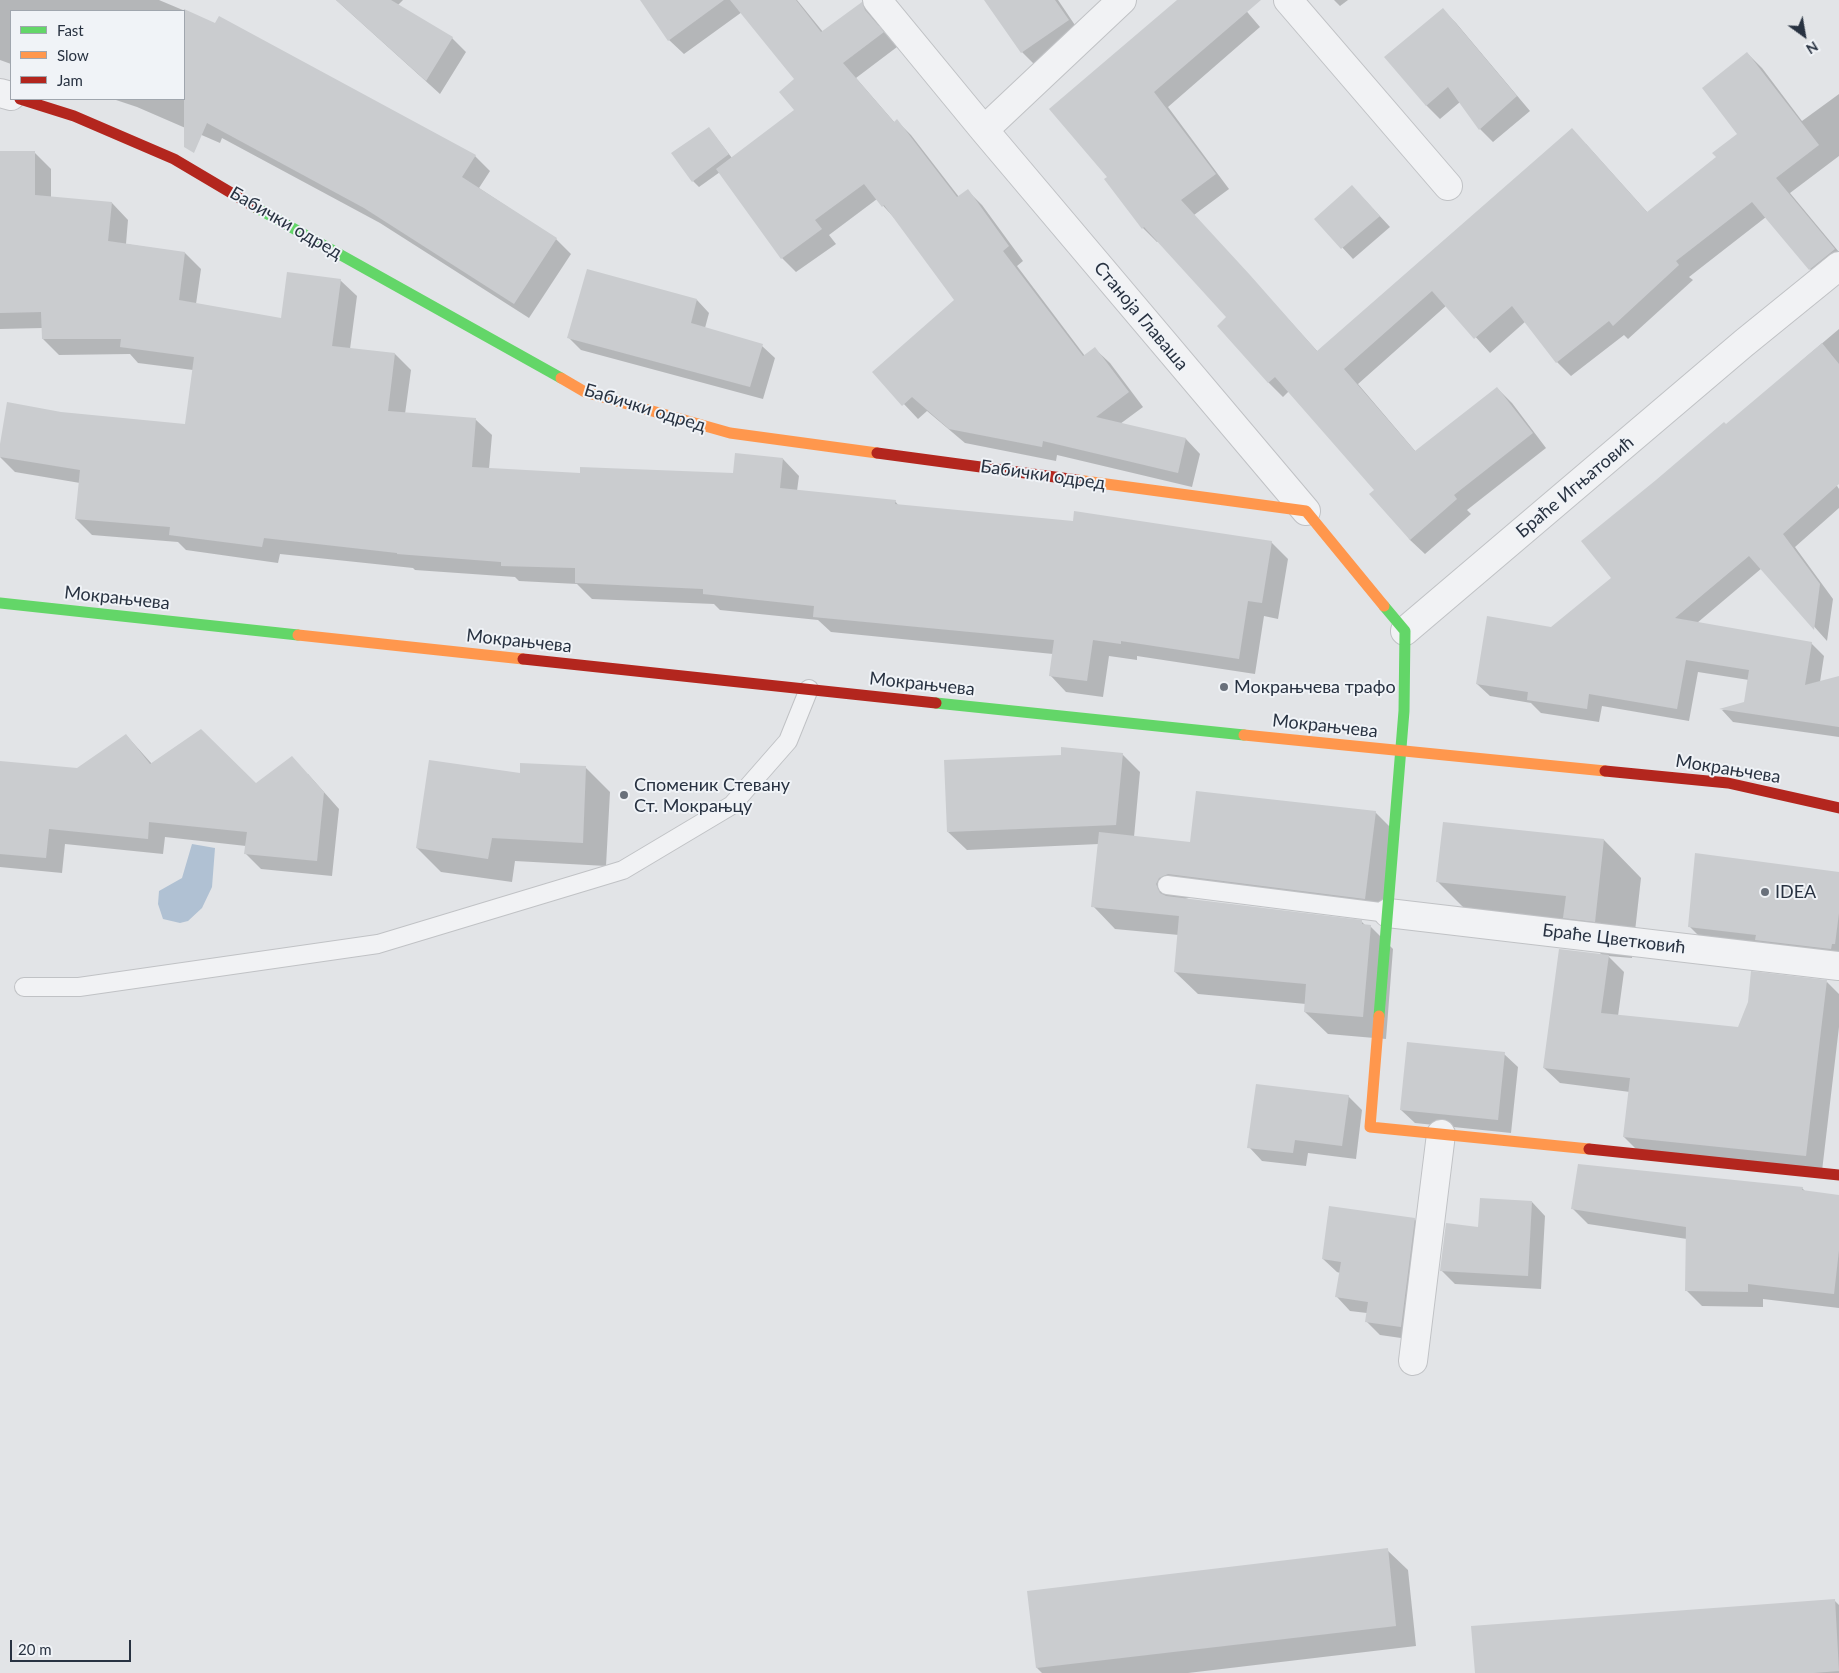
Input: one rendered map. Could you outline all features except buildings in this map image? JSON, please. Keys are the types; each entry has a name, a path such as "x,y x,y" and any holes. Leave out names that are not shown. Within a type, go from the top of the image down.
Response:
{"street":[{"name":"Станоја Главаша","path":"877,0 984,130 1306,510 1405,631"},
{"path":"984,130 1122,0"},
{"path":"1288,0 1448,186"},
{"name":"Бабички одред","path":"23,100 74,116 174,159 290,227 585,392 730,433 1306,510"},
{"name":"Браће Игњатовић","path":"1405,631 1744,343 1839,266"},
{"name":"Мокрањчева","path":"0,604 1400,752 1728,783 1839,808"},
{"path":"1405,631 1404,712 1370,1127 1839,1175"},
{"name":"Браће Цветковић","path":"1388,913 1839,966"},
{"path":"1413,1361 1441,1134"}],"lane":[{"path":"24,987 80,987 378,944 624,870 732,805 788,741 809,689"},
{"path":"1167,885 1388,913"}],"water":[{"path":"192,844 215,848 212,887 202,908 188,921 180,923 163,919 158,904 159,891 182,878"}],"traffic: fast":[{"path":"255,207 561,378"},
{"path":"0,603 298,635"},
{"path":"1379,1016 1404,711 1405,631 1384,606"},
{"path":"936,703 1244,735"}],"traffic: slow":[{"path":"561,378 585,392 730,433 877,453"},
{"path":"1077,480 1306,511 1384,606"},
{"path":"298,635 523,659"},
{"path":"1244,735 1605,771"},
{"path":"1379,1016 1370,1127 1589,1149"}],"traffic: jam":[{"path":"23,100 74,116 174,159 255,207"},
{"path":"877,453 1077,480"},
{"path":"523,659 936,703"},
{"path":"1605,771 1728,783 1839,808"},
{"path":"1589,1149 1839,1175"}],"place":[{"name":"Мокрањчева трафо","path":"1224,687"},
{"name":"Споменик Стевану Ст. Мокрањцу","path":"624,795"},
{"name":"IDEA","path":"1765,892"}]}
